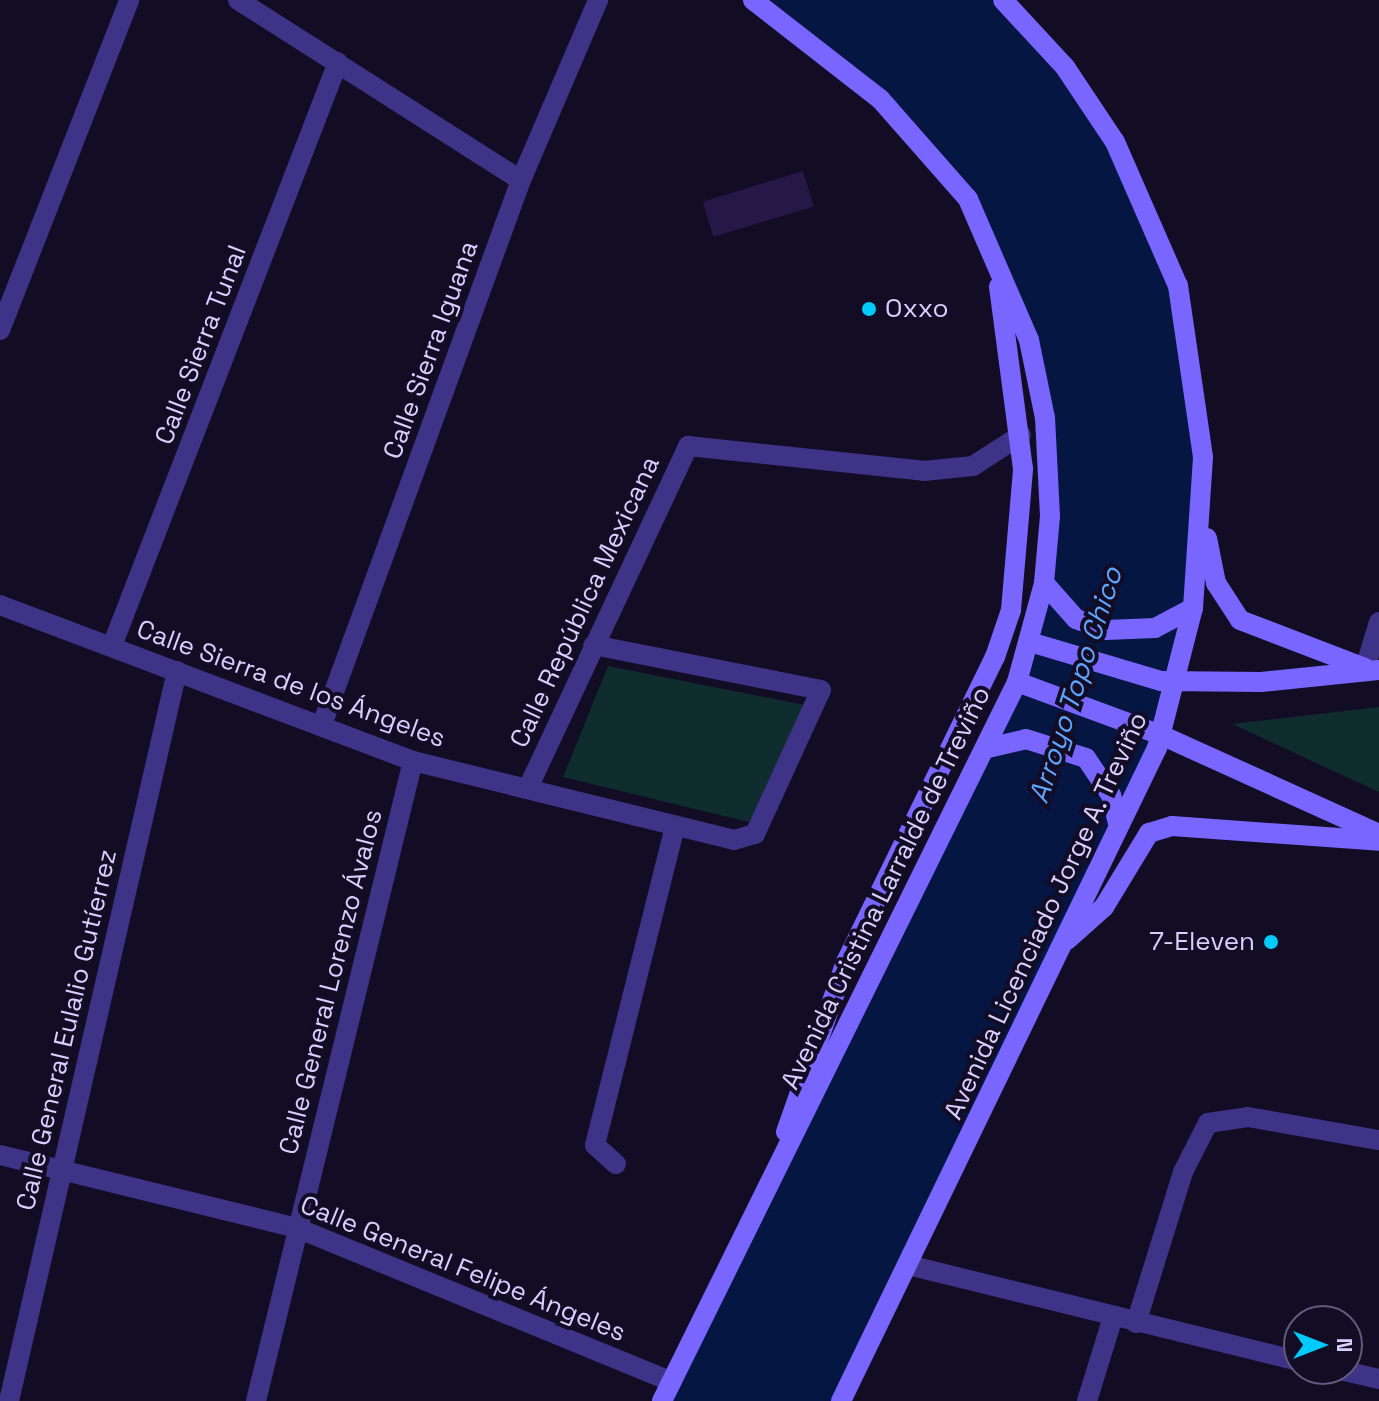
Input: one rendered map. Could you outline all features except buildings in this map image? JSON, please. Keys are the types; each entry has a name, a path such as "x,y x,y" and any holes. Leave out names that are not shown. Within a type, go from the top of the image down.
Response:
{"main road":[{"name":"Avenida Cristina Larralde de Treviño","path":"662,1401 782,1154 988,748 1027,685 1039,645 1044,583 1045,418 1029,340 993,251 931,148 880,99 753,0"},
{"name":"Avenida Licenciado Jorge A. Treviño","path":"841,1401 912,1266 1161,735 1193,608 1203,512 1199,396 1178,286 1115,142 1065,67 1003,0"},
{"path":"782,1154 795,1091 846,962 995,657 1021,555 1021,435 993,251"},
{"path":"1203,512 1216,583 1231,611 1372,669"},
{"path":"1044,583 1076,619 1106,630 1155,628 1193,608"},
{"path":"1039,645 1148,678 1176,682 1261,682 1372,669"},
{"path":"1027,685 1161,735 1379,834"},
{"path":"988,748 1008,740 1048,741 1086,758 1111,795 1118,824"},
{"path":"1067,940 1104,907 1133,849 1149,833 1172,826 1379,841"}],"street":[{"path":"0,330 129,0"},
{"path":"238,0 521,180"},
{"name":"Calle Sierra Iguana","path":"323,722 521,180 598,0"},
{"name":"Calle Sierra Tunal","path":"112,646 338,62"},
{"name":"Calle República Mexicana","path":"528,788 688,446 924,471 973,466 1021,435"},
{"name":"Calle Sierra de los Ángeles","path":"0,605 323,722 413,761 734,840 755,834 821,690 593,645"},
{"path":"1372,669 1379,622"},
{"name":"Calle General Eulalio Gutíerrez","path":"9,1401 177,671"},
{"name":"Calle General Lorenzo Ávalos","path":"256,1401 413,761"},
{"path":"616,1164 595,1145 675,826"},
{"path":"1136,1323 1183,1172 1208,1123 1248,1117 1379,1140"},
{"name":"Calle General Felipe Ángeles","path":"0,1155 297,1228 672,1382"},
{"path":"912,1266 1283,1357"},
{"path":"1087,1401 1113,1317"}],"green space":[{"path":"608,666 810,706 757,824 563,777"},
{"path":"1379,707 1379,792 1232,724"}],"water":[{"name":"Arroyo Topo Chico","path":"753,0 1003,0 1115,142 1178,286 1203,457 1176,682 1118,824 840,1401 662,1401 988,748 1044,582 1045,418 993,251 931,148"}],"place":[{"name":"Oxxo","path":"869,309"},
{"name":"7-Eleven","path":"1271,942"}]}
